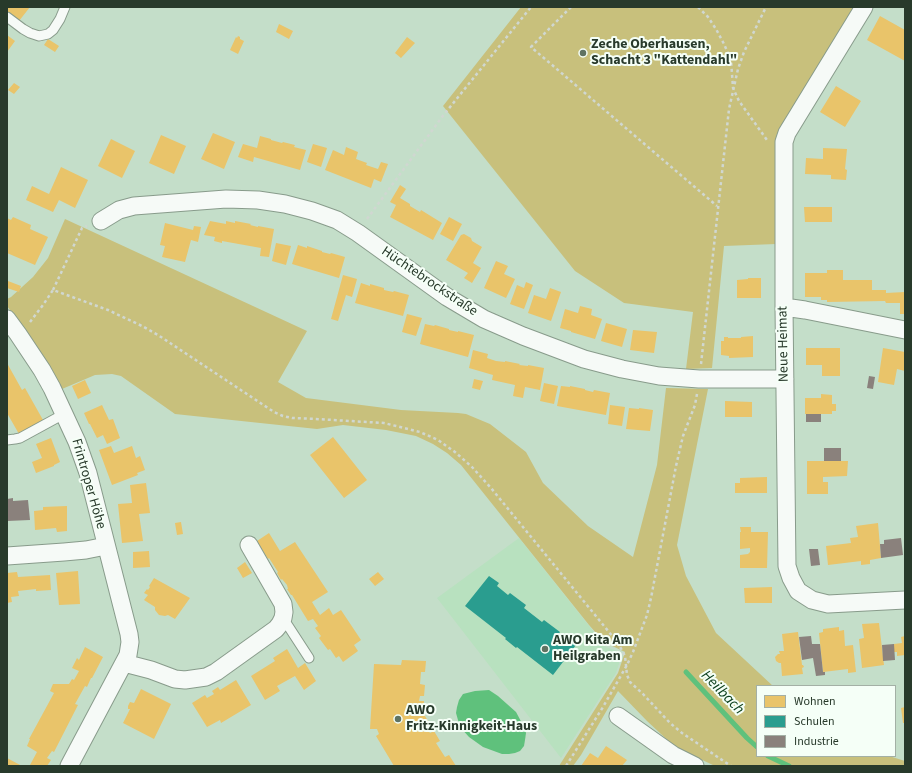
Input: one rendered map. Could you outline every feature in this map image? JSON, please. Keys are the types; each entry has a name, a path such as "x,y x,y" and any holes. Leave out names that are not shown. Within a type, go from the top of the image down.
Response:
{"street":[{"name":"Neue Heimat","path":"864,7 787,133 784,142 787,566 798,591 812,600 828,604 905,600"},
{"name":"Hüchtebrockstraße","path":"101,221 119,210 134,206 226,199 258,200 285,204 312,211 337,220 358,233 447,297 484,319 523,336 584,358 622,369 659,376 699,379 785,379"},
{"path":"784,307 905,330"},
{"name":"Frintroper Höhe","path":"7,319 42,370 77,442 88,473 129,634 130,642 128,655 69,766"},
{"path":"124,663 151,670 175,679 185,680 206,677 216,672 276,629 283,618 283,604 249,545"},
{"path":"7,556 71,552 106,546"},
{"path":"618,716 673,755 695,766"}],"lane":[{"path":"7,16 23,29 39,36 48,34 53,30 65,7"},
{"path":"7,440 20,438 64,414"},
{"path":"283,618 309,658"}],"path":[{"path":"358,233 442,117 531,7"},
{"path":"571,7 531,47 718,206"},
{"path":"698,7 708,16 724,44 731,60 733,88 738,101 766,139 784,153"},
{"path":"18,334 31,322 53,290 82,228 101,221"},
{"path":"53,290 108,310 142,326 279,414 292,418 384,423 420,432 438,440 472,467 491,488 618,643 625,656 627,675 630,682 670,723 682,733 731,766"}],"shaded area":[{"path":"521,7 855,7 776,136 776,244 724,246 712,368 686,369 693,312 624,303 575,271 443,106"},
{"path":"65,219 307,331 278,382 306,398 401,410 466,414 490,424 526,452 543,483 588,526 633,557 657,465 666,388 708,389 677,545 686,576 716,633 772,685 756,685 756,757 892,757 905,761 905,766 715,766 675,747 618,691 581,755 573,766 559,766 618,673 625,652 604,642 589,625 461,465 447,453 416,436 386,430 343,425 317,429 175,414 121,376 112,374 95,375 62,389 32,340 7,306 7,299 33,277 48,258"},
{"name":"AWO Kita Am Heilgraben","path":"519,538 606,647 620,652 619,664 616,673 561,758 437,598"},
{"path":"489,690 516,712 524,727 526,733 524,746 520,751 502,754 483,747 469,737 460,727 456,713 459,700 463,694"}],"building: Wohnen":[{"path":"7,7 30,7 19,21 7,12"},
{"path":"880,16 905,30 905,61 867,40"},
{"path":"279,24 293,31 289,39 276,32"},
{"path":"7,35 15,41 7,52"},
{"path":"238,36 244,41 238,54 230,50 236,37 237,38"},
{"path":"407,37 415,43 401,58 395,53"},
{"path":"48,39 59,46 55,52 44,45"},
{"path":"14,83 20,87 14,94 8,90"},
{"path":"836,86 861,101 845,127 820,112"},
{"path":"213,133 235,142 224,169 201,159"},
{"path":"161,135 186,146 174,174 149,163"},
{"path":"260,136 282,143 295,145 294,147 306,150 300,170 254,157 253,162 238,157 243,144 257,148"},
{"path":"111,139 135,151 122,178 98,166"},
{"path":"313,144 327,148 321,167 307,162"},
{"path":"346,147 358,152 356,159 367,163 366,165 378,169 381,162 388,164 381,182 374,179 371,188 325,170 333,150 344,155"},
{"path":"823,148 847,149 845,169 847,170 846,180 831,179 831,175 805,174 806,158 823,159"},
{"path":"61,167 88,180 75,208 59,200 53,212 26,200 32,186 49,194"},
{"path":"400,185 406,189 400,198 420,212 421,210 442,223 433,240 390,217 396,205 390,202"},
{"path":"804,207 832,207 832,222 805,222"},
{"path":"13,217 31,225 30,229 48,237 35,265 7,253 7,218 11,220"},
{"path":"449,217 462,224 453,241 440,234"},
{"path":"210,221 226,224 226,221 235,223 235,221 258,227 274,229 269,257 260,256 261,248 222,241 222,243 214,241 215,237 204,235"},
{"path":"165,223 193,230 194,226 201,227 198,242 191,240 185,262 162,257 165,246 160,245"},
{"path":"464,234 482,247 473,263 481,268 472,283 464,278 468,273 446,260 461,235"},
{"path":"276,243 291,246 286,265 272,261"},
{"path":"298,245 307,248 307,246 322,252 345,257 339,278 292,264"},
{"path":"496,261 508,266 504,274 515,279 506,298 484,288"},
{"path":"827,270 843,270 843,280 872,280 872,290 886,290 886,293 905,292 905,314 900,314 900,303 886,303 885,301 827,302 827,300 821,300 821,297 805,297 805,273 827,273"},
{"path":"343,275 357,279 352,297 346,295 338,321 331,319"},
{"path":"761,278 761,298 737,298 737,280"},
{"path":"8,281 21,286 19,292 7,288"},
{"path":"526,282 533,285 524,309 510,304 517,285 524,288"},
{"path":"361,283 384,288 384,290 409,295 403,316 355,303"},
{"path":"550,288 561,292 551,321 528,313 534,295 546,299"},
{"path":"580,306 592,309 591,315 602,319 595,339 560,328 565,309 578,313"},
{"path":"407,314 422,318 416,336 402,332"},
{"path":"606,323 627,329 622,347 601,341"},
{"path":"425,324 435,325 449,330 474,335 468,357 420,344"},
{"path":"633,330 657,332 654,353 630,350"},
{"path":"753,336 753,357 729,358 729,356 721,355 721,341 724,341 724,337 741,338"},
{"path":"806,348 840,348 840,376 822,376 822,365 806,365"},
{"path":"883,348 905,352 905,371 897,369 894,385 878,382"},
{"path":"473,350 488,354 487,358 496,361 505,361 520,364 519,365 544,368 540,390 525,387 523,398 513,396 515,385 492,380 493,375 469,368"},
{"path":"7,363 22,390 25,388 43,420 19,434 7,413"},
{"path":"474,379 483,381 480,390 472,388"},
{"path":"85,380 91,393 78,399 72,386"},
{"path":"544,383 558,386 554,404 540,401"},
{"path":"561,386 570,386 593,392 594,390 610,393 606,415 557,406"},
{"path":"821,394 832,395 832,404 836,404 836,411 832,411 832,414 805,414 805,398 821,398"},
{"path":"725,401 752,402 752,417 725,417"},
{"path":"102,405 109,420 113,419 120,438 107,444 103,435 97,438 84,413"},
{"path":"610,405 625,407 622,426 608,424"},
{"path":"629,408 653,410 650,431 626,429"},
{"path":"333,437 367,480 344,498 310,455"},
{"path":"51,438 60,462 36,473 32,462 42,458 36,444"},
{"path":"111,446 114,453 132,446 136,458 140,456 145,470 137,473 138,475 112,485 99,450"},
{"path":"807,461 848,461 847,476 823,477 823,482 828,482 828,494 807,494"},
{"path":"767,477 767,493 735,493 735,483 740,483 740,478"},
{"path":"146,483 150,513 139,514 143,541 122,543 118,504 132,503 130,485"},
{"path":"67,506 67,531 57,532 56,528 35,530 34,511 43,510 43,507"},
{"path":"181,522 183,534 177,535 175,523"},
{"path":"878,523 881,558 870,560 870,564 861,565 861,561 828,565 826,546 851,543 850,538 858,537 856,526"},
{"path":"740,527 751,527 751,532 768,532 767,568 740,568 740,555 748,554 750,552 750,548 740,549"},
{"path":"269,533 280,551 295,542 328,592 312,602 320,615 329,608 333,615 341,610 361,640 354,645 358,651 343,662 339,656 336,658 330,649 328,650 319,638 321,636 315,628 318,626 313,619 308,621 287,589 287,585 282,579 281,580 277,573 278,572 257,541"},
{"path":"149,551 150,567 133,568 133,552"},
{"path":"245,562 252,573 243,578 237,568"},
{"path":"78,571 80,604 59,605 56,573"},
{"path":"17,572 18,577 50,575 51,590 36,591 36,589 18,591 19,596 11,597 12,602 7,603 7,573"},
{"path":"378,572 384,579 375,586 369,579"},
{"path":"154,578 190,598 175,619 168,615 159,615 155,610 155,607 144,600 148,595 144,593 150,587 149,586"},
{"path":"772,587 772,603 745,603 744,588"},
{"path":"879,623 884,665 862,668 859,639 864,638 862,624"},
{"path":"839,627 839,631 844,630 845,646 853,645 856,672 848,673 848,669 823,672 819,633 823,632 823,629"},
{"path":"798,632 802,665 804,667 802,668 803,674 782,676 781,663 776,661 775,657 780,654 779,651 784,651 782,634"},
{"path":"905,636 905,655 897,656 897,652 894,652 894,644 902,643 901,637"},
{"path":"85,647 103,657 87,687 85,686 75,704 78,705 54,752 52,751 47,758 51,760 47,766 32,766 30,765 37,752 27,746 29,739 54,693 50,691 53,684 69,684 72,679 74,680 79,671 72,668 77,658 79,660"},
{"path":"287,649 298,668 305,663 316,681 304,690 295,676 277,686 280,691 265,700 251,676 275,661 273,658"},
{"name":"AWO Fritz-Kinnigkeit-Haus","path":"402,660 426,661 425,672 421,672 420,684 425,685 424,696 420,696 419,701 424,701 423,713 430,724 426,727 430,733 434,731 440,741 436,743 445,757 449,755 456,766 394,766 376,736 379,734 377,729 370,729 374,664 401,665"},
{"path":"236,680 251,705 221,723 220,720 207,727 192,703 205,695 207,698 214,694 212,691 218,687 220,690"},
{"path":"141,689 171,704 154,739 123,723 130,709 128,709 128,706 130,702 134,703"},
{"path":"905,707 905,723 903,723 901,708"},
{"path":"606,746 627,760 622,766 581,766 590,753 598,758"},
{"path":"7,758 22,766 7,766"}],"building: Schulen":[{"path":"489,576 499,583 497,586 508,595 510,593 526,605 524,608 542,622 544,620 560,632 558,635 565,640 567,638 576,645 553,675 517,647 516,648 505,639 506,638 465,606"}],"building: Industrie":[{"path":"869,376 875,377 873,389 867,388"},
{"path":"806,414 821,414 821,422 806,422"},
{"path":"824,448 841,448 841,461 824,461"},
{"path":"13,498 13,501 28,500 30,520 7,521 7,499"},
{"path":"901,538 903,555 881,558 880,544 884,544 884,540"},
{"path":"809,549 818,549 820,565 811,566"},
{"path":"811,636 812,644 820,644 823,672 825,672 825,675 816,676 813,658 802,660 799,637"},
{"path":"894,644 895,660 883,661 882,645"}],"waterway":[{"name":"Heilbach","path":"686,672 756,746"},
{"name":"Heilbach","path":"770,757 789,766"}],"place":[{"name":"Zeche Oberhausen, Schacht 3 \"Kattendahl\"","path":"583,53"},
{"name":"AWO Kita Am Heilgraben","path":"545,649"},
{"name":"AWO Fritz-Kinnigkeit-Haus","path":"398,719"}]}
